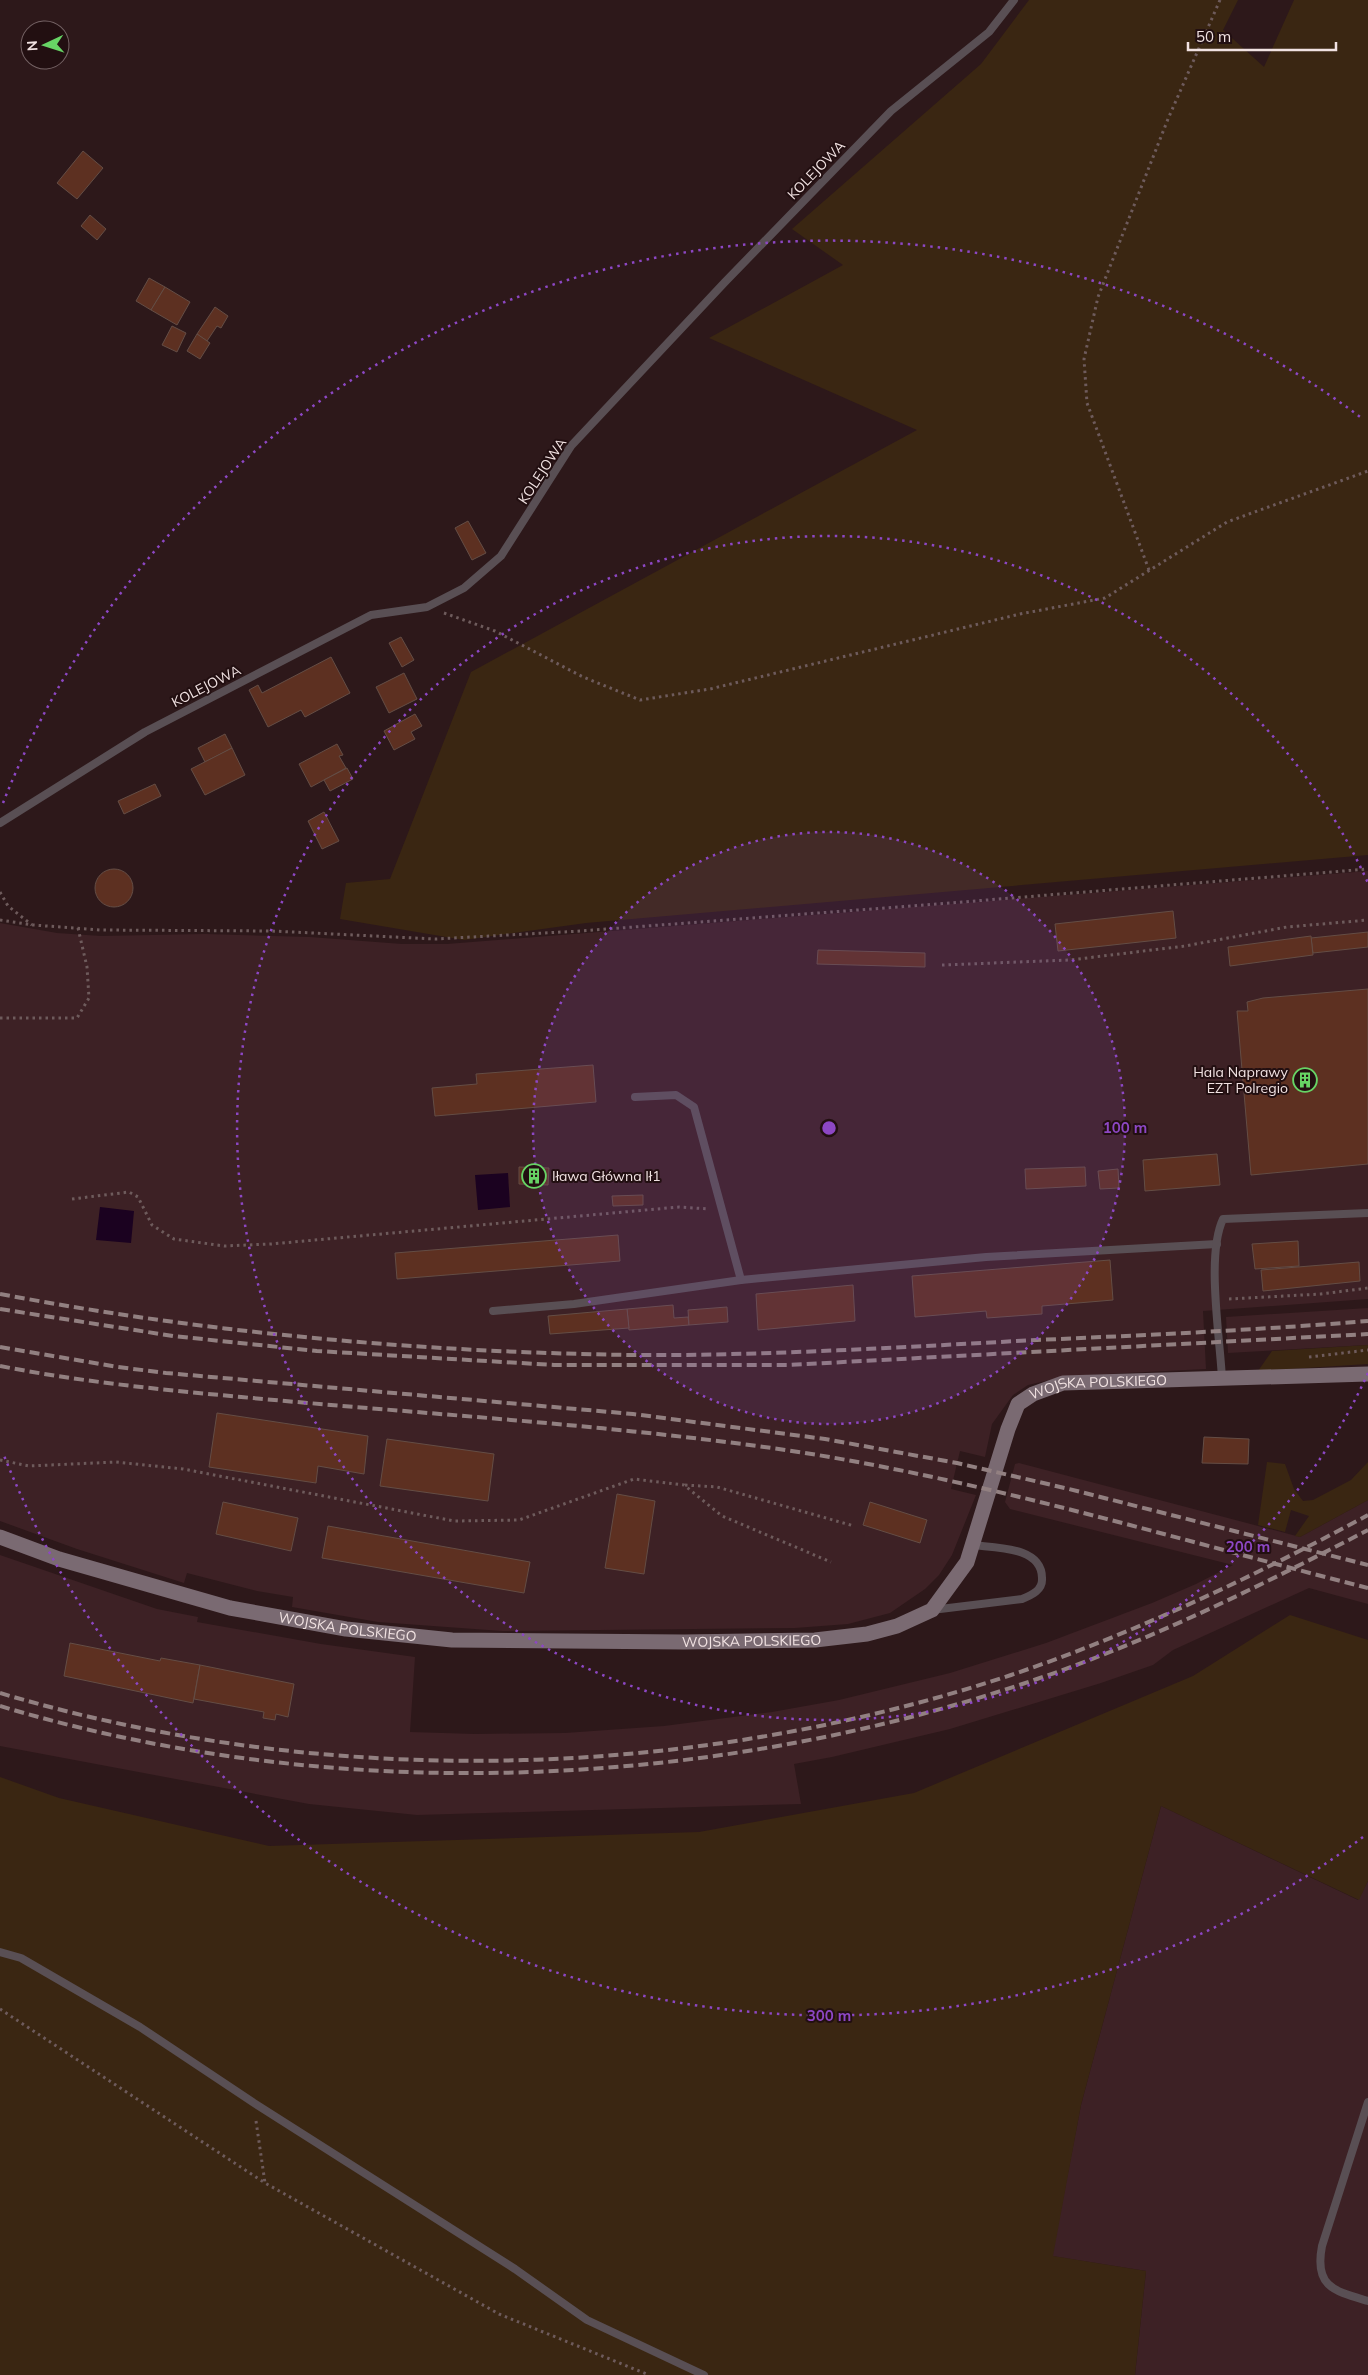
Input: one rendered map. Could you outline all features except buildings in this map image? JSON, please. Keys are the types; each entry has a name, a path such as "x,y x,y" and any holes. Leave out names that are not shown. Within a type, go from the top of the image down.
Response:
{"street":[{"name":"WOJSKA POLSKIEGO","path":"0,1537 59,1559 230,1608 346,1629 452,1640 674,1642 814,1640 867,1634 897,1626 932,1610 967,1562 1008,1429 1018,1404 1034,1394 1063,1382 1368,1374"}],"lane":[{"name":"KOLEJOWA","path":"0,823 145,732 372,615 427,607 464,588 501,556 578,439 725,282 891,111 989,32 1014,0"},
{"path":"635,1097 676,1095 694,1107 741,1280"},
{"path":"1222,1379 1216,1299 1218,1230 1223,1219 1368,1213"},
{"path":"493,1311 574,1304 741,1280 986,1257 1217,1244"},
{"path":"932,1610 996,1604 1022,1599 1036,1593 1042,1583 1042,1570 1035,1561 1024,1553 972,1545"},
{"path":"0,1952 21,1958 140,2027 254,2103 514,2269 588,2320 704,2375"},
{"path":"1368,2102 1322,2246 1319,2262 1322,2279 1335,2291 1368,2301"}],"path":[{"path":"1149,570 1087,403 1084,359 1098,297 1168,119 1220,0"},
{"path":"427,607 494,631 583,677 640,700 710,690 1020,614 1105,598 1227,522 1368,471"},
{"path":"0,920 33,925 78,928 272,931 435,938 581,931 1368,869"},
{"path":"0,892 8,906 33,925"},
{"path":"942,965 1070,960 1185,946 1287,927 1368,920"},
{"path":"0,1018 76,1018 89,998 87,967 78,928"},
{"path":"72,1199 129,1192 138,1198 152,1225 174,1239 224,1246 271,1244 679,1207 722,1210"},
{"path":"1216,1299 1322,1294 1368,1288"},
{"path":"0,1460 29,1466 116,1462 183,1470 454,1522 519,1520 634,1479 717,1487 854,1526"},
{"path":"684,1485 722,1516 830,1562"},
{"path":"0,2009 265,2183 499,2314 648,2375"},
{"path":"254,2103 265,2183"}],"shaded area":[{"path":"1029,0 1238,0 1223,30 1264,67 1294,0 1368,0 1368,855 586,923 464,940 340,919 346,883 390,879 471,672 917,430 709,338 843,265 792,229 981,64"},
{"path":"1368,871 1368,1299 1203,1311 1206,1369 1067,1376 1028,1385 1013,1395 992,1424 985,1457 960,1451 951,1489 976,1495 952,1555 939,1575 925,1589 890,1613 848,1624 795,1628 502,1631 378,1622 292,1607 293,1597 257,1591 187,1573 184,1583 77,1549 0,1521 0,923 57,933 101,936 205,934 310,937 402,944 447,944"},
{"path":"508,1173 510,1207 478,1210 475,1175"},
{"path":"100,1207 134,1211 131,1243 96,1240"},
{"path":"1368,1308 1368,1345 1228,1353 1226,1317"},
{"path":"1368,1345 1368,1364 1258,1371 1272,1351"},
{"path":"1267,1462 1285,1464 1294,1489 1303,1501 1313,1500 1351,1480 1368,1462 1368,1500 1300,1537 1295,1536 1309,1516 1291,1510 1285,1532 1258,1525"},
{"path":"1019,1463 1300,1537 1368,1500 1368,1604 1309,1588 1173,1650 1153,1665 1101,1683 950,1729 794,1764 801,1804 417,1815 309,1804 0,1746 0,1555 157,1609 198,1617 197,1622 321,1644 415,1657 410,1732 475,1734 565,1733 664,1726 772,1712 839,1700 950,1673 1046,1643 1152,1603 1233,1565 1010,1509 1005,1502 1015,1464"},
{"path":"1290,1615 1368,1640 1368,1881 1359,1900 1161,1806 1081,2105 1053,2256 1146,2271 1135,2375 0,2375 0,1777 59,1798 269,1846 699,1832 914,1793 1193,1676"},
{"path":"1161,1806 1358,1900 1368,1881 1368,2375 1135,2375 1146,2271 1052,2256 1081,2105"}],"railway":[{"path":"0,1294 157,1320 314,1338 472,1350 631,1355 834,1350 1203,1332 1368,1321"},
{"path":"0,1309 173,1336 317,1351 554,1365 788,1365 1368,1334"},
{"path":"0,1347 166,1373 633,1414 825,1439 957,1463 1069,1489 1368,1565"},
{"path":"0,1366 98,1382 164,1390 634,1431 757,1446 834,1458 911,1472 987,1489 1368,1588"},
{"path":"0,1693 124,1724 250,1746 378,1758 507,1760 635,1753 763,1737 888,1710 1011,1675 1057,1659 1148,1622 1237,1582 1368,1515"},
{"path":"0,1706 127,1738 256,1760 388,1771 520,1772 653,1764 783,1745 912,1717 1037,1679 1080,1664 1205,1611 1368,1530"}],"place":[{"name":"Hala Naprawy EZT Polregio","path":"1305,1080"},
{"name":"Iława Główna Ił1","path":"534,1176"}]}
